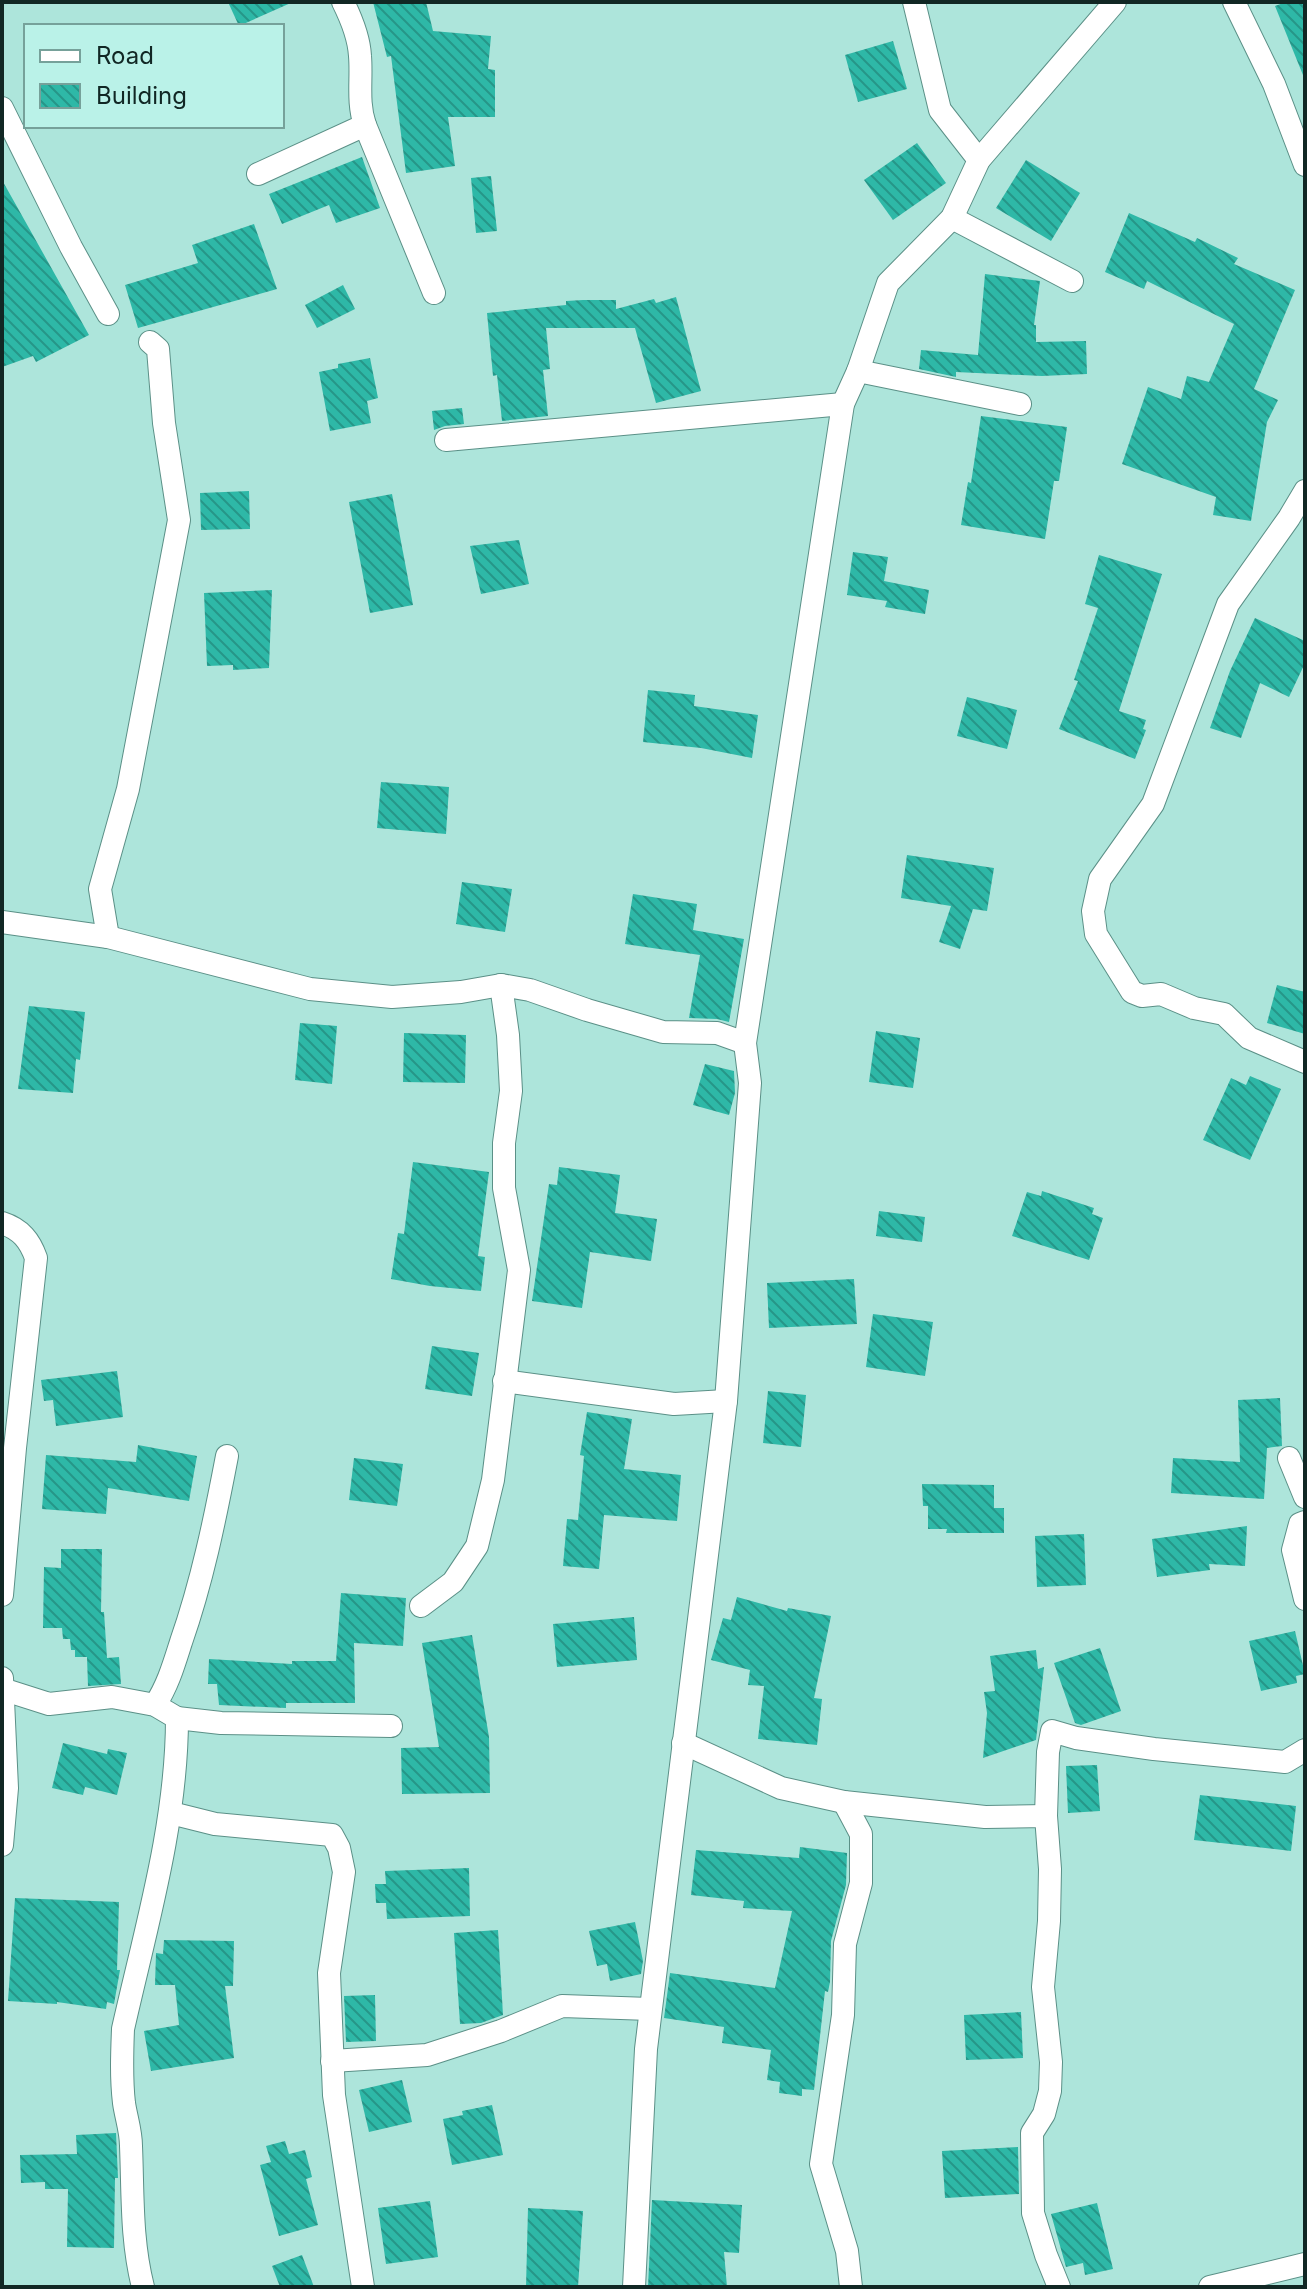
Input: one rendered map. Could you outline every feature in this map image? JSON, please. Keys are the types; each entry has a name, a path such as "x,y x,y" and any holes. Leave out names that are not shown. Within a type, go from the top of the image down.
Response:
{"street":[{"path":"343,2 352,20 360,53 360,111 434,293"},
{"path":"914,2 940,110 979,160"},
{"path":"634,2287 650,2009 726,1401 750,1083 745,1043 843,404 858,371 888,283 952,218 979,160 1115,2"},
{"path":"1234,2 1274,84 1303,155"},
{"path":"2,108 108,314"},
{"path":"258,174 365,125"},
{"path":"952,218 1072,281"},
{"path":"108,937 100,889 128,789 179,520 164,423 158,349 150,342"},
{"path":"858,371 1020,404"},
{"path":"446,440 843,404"},
{"path":"1305,491 1228,604 1153,804 1100,879 1093,911 1096,934 1132,992 1142,996 1161,994 1194,1008 1224,1014 1249,1038 1305,1062"},
{"path":"2,922 108,937 310,989 392,997 461,992 501,985 530,990 663,1032 717,1033 745,1043"},
{"path":"421,1606 453,1582 477,1546 493,1480 519,1270 504,1188 504,1143 511,1091 501,985"},
{"path":"2,1223 29,1240 36,1258 2,1595"},
{"path":"504,1381 674,1404 726,1401"},
{"path":"155,1705 166,1688 189,1619 207,1555 227,1456"},
{"path":"1289,1458 1305,1497"},
{"path":"1305,1522 1300,1524 1293,1550 1305,1599"},
{"path":"2,1678 7,1788 2,1845"},
{"path":"2,1689 49,1704 112,1697 155,1705 177,1718 221,1723 391,1726"},
{"path":"143,2287 136,2260 131,2196 131,2142 124,2104 123,2029 171,1813 177,1764 177,1718"},
{"path":"1059,2287 1033,2213 1032,2133 1044,2114 1050,2091 1051,2062 1043,1987 1049,1882 1046,1816 1048,1752 1052,1731 1076,1738 1154,1749 1285,1762 1305,1750"},
{"path":"683,1743 781,1788 844,1802 985,1817 1046,1816"},
{"path":"844,1802 861,1834 861,1883 845,1944 843,2015 821,2164 847,2251 851,2287"},
{"path":"171,1813 215,1824 332,1835 339,1848 344,1872 329,1973 332,2061 343,2168 363,2287"},
{"path":"332,2061 427,2055 501,2031 562,2006 650,2009"},
{"path":"1210,2287 1305,2264"}],"building":[{"path":"228,2 293,2 244,24 238,24"},
{"path":"373,2 426,2 433,31 491,36 488,69 495,70 495,117 448,117 455,166 406,173 391,56 387,57"},
{"path":"1286,2 1305,2 1305,80 1275,6"},
{"path":"893,41 907,89 858,102 845,55"},
{"path":"917,143 946,183 893,220 864,180"},
{"path":"362,157 380,208 336,223 329,205 282,224 269,194"},
{"path":"1026,160 1080,193 1051,241 996,208"},
{"path":"491,176 497,231 476,233 471,178"},
{"path":"2,180 89,335 36,362 33,356 2,367"},
{"path":"1129,213 1195,242 1197,238 1238,258 1234,264 1295,290 1254,389 1278,400 1267,422 1251,521 1213,515 1216,497 1122,464 1148,387 1181,399 1187,376 1209,382 1234,324 1147,281 1144,289 1105,272"},
{"path":"254,224 277,289 138,328 125,285 198,263 192,245"},
{"path":"985,274 1040,281 1034,325 1036,342 1086,341 1087,374 1042,376 956,372 956,377 919,369 921,350 978,355"},
{"path":"343,285 355,309 317,328 305,305"},
{"path":"676,297 701,391 656,403 635,328 546,328 550,369 543,370 548,416 502,421 497,375 493,376 487,313 566,305 566,301 583,300 616,300 616,309"},
{"path":"370,358 378,398 367,401 371,423 330,431 319,372 338,368 338,364"},
{"path":"462,408 464,424 434,430 432,411"},
{"path":"981,416 1067,427 1059,481 1054,481 1045,539 961,525"},
{"path":"249,491 250,529 201,530 200,493"},
{"path":"392,494 413,605 370,613 349,502"},
{"path":"519,540 529,584 481,594 470,546"},
{"path":"853,552 888,557 884,581 929,590 925,614 885,607 887,601 847,595"},
{"path":"1099,555 1162,574 1119,711 1146,720 1143,729 1146,730 1135,759 1059,729 1078,681 1074,680 1098,608 1085,604"},
{"path":"272,590 269,668 233,670 233,665 207,666 204,593"},
{"path":"1255,618 1305,641 1305,663 1289,697 1260,683 1241,738 1210,728 1230,671"},
{"path":"648,690 695,695 694,706 758,715 752,758 701,748 643,742"},
{"path":"967,697 1017,710 1007,749 957,736"},
{"path":"381,782 449,787 446,834 377,828"},
{"path":"907,855 994,868 987,911 973,909 960,949 939,942 951,906 901,898"},
{"path":"462,882 512,889 505,932 456,924"},
{"path":"633,894 697,904 693,930 744,939 729,1022 689,1018 700,955 625,944"},
{"path":"1277,985 1305,992 1305,1034 1267,1023"},
{"path":"29,1006 85,1012 73,1093 18,1089"},
{"path":"300,1023 337,1026 332,1084 295,1080"},
{"path":"876,1031 920,1038 913,1088 869,1082"},
{"path":"404,1033 466,1035 465,1083 403,1082"},
{"path":"705,1064 734,1071 735,1093 729,1115 693,1105"},
{"path":"1250,1076 1281,1089 1250,1160 1203,1140 1231,1078 1246,1085"},
{"path":"413,1162 489,1172 478,1256 485,1257 481,1291 391,1279 398,1233 404,1234"},
{"path":"559,1167 620,1175 615,1213 657,1219 651,1261 590,1252 582,1308 532,1301 549,1184 557,1185"},
{"path":"1042,1191 1094,1208 1092,1214 1103,1218 1089,1260 1012,1236 1027,1192 1041,1196"},
{"path":"879,1211 925,1217 922,1242 876,1236"},
{"path":"854,1279 857,1324 769,1328 767,1283"},
{"path":"873,1314 933,1322 925,1376 866,1367"},
{"path":"432,1346 479,1353 472,1396 425,1389"},
{"path":"117,1371 123,1417 56,1426 53,1400 44,1401 41,1380"},
{"path":"768,1391 806,1395 801,1447 763,1443"},
{"path":"1280,1398 1282,1446 1267,1448 1264,1499 1171,1493 1173,1458 1240,1462 1238,1400"},
{"path":"587,1412 632,1419 624,1469 681,1475 677,1521 604,1515 599,1569 563,1566 567,1519 578,1520 584,1456 580,1455"},
{"path":"138,1445 197,1456 189,1501 108,1488 106,1514 42,1509 46,1455 136,1462"},
{"path":"354,1458 403,1464 397,1506 349,1500"},
{"path":"922,1484 994,1485 994,1508 1004,1508 1004,1533 946,1533 947,1529 928,1529 928,1506 923,1506"},
{"path":"1247,1526 1245,1566 1209,1564 1210,1570 1157,1577 1152,1539"},
{"path":"1084,1534 1086,1585 1037,1587 1035,1536"},
{"path":"61,1549 102,1549 101,1612 104,1612 107,1658 119,1657 121,1684 88,1686 87,1657 75,1657 70,1639 63,1639 62,1628 43,1628 44,1567 61,1568"},
{"path":"341,1593 406,1598 403,1646 354,1643 355,1703 286,1703 286,1708 219,1705 217,1684 208,1684 209,1659 292,1664 292,1661 336,1661"},
{"path":"737,1597 787,1611 788,1608 831,1616 814,1698 822,1699 817,1745 758,1739 764,1686 748,1685 750,1670 711,1660 723,1618 731,1620"},
{"path":"634,1617 637,1660 557,1667 553,1624"},
{"path":"1295,1631 1305,1674 1296,1676 1297,1683 1261,1691 1249,1641"},
{"path":"472,1635 489,1737 490,1793 402,1794 401,1748 439,1747 422,1643"},
{"path":"1100,1648 1121,1711 1081,1725 1075,1723 1054,1663"},
{"path":"1036,1650 1038,1669 1044,1667 1036,1740 983,1758 987,1713 984,1692 995,1691 990,1656"},
{"path":"63,1743 107,1754 108,1749 127,1753 117,1795 85,1787 83,1795 52,1788"},
{"path":"1097,1765 1100,1811 1068,1813 1066,1766"},
{"path":"1200,1795 1296,1806 1291,1851 1194,1840"},
{"path":"800,1847 847,1853 846,1885 831,1941 830,1982 828,1992 825,1991 814,2090 802,2089 802,2096 779,2093 780,2082 767,2080 771,2050 722,2043 724,2027 664,2018 670,1973 775,1988 792,1911 743,1908 744,1901 691,1895 696,1850 799,1858"},
{"path":"469,1868 470,1916 387,1919 386,1903 376,1903 375,1884 386,1884 385,1871"},
{"path":"15,1898 119,1902 117,1970 120,1970 114,2004 107,2002 106,2009 57,2002 8,2001"},
{"path":"635,1922 643,1961 641,1974 610,1981 607,1964 597,1966 589,1931"},
{"path":"498,1930 503,2015 481,2023 460,2024 454,1933"},
{"path":"164,1940 234,1941 233,1986 225,1986 234,2058 151,2071 144,2031 179,2025 175,1985 155,1985 156,1953 163,1954"},
{"path":"375,1995 376,2041 346,2042 344,1996"},
{"path":"1021,2012 1023,2058 966,2060 964,2015"},
{"path":"402,2080 412,2122 369,2132 359,2090"},
{"path":"492,2105 503,2155 452,2165 443,2119 463,2115 462,2111"},
{"path":"116,2133 118,2178 115,2178 114,2248 67,2247 68,2189 45,2189 45,2182 21,2183 20,2155 77,2154 76,2135"},
{"path":"285,2141 289,2154 305,2150 312,2177 306,2179 318,2225 279,2236 260,2165 271,2162 266,2146"},
{"path":"1018,2147 1019,2194 945,2198 942,2151"},
{"path":"652,2200 742,2205 739,2253 724,2252 727,2287 648,2287"},
{"path":"430,2201 438,2257 386,2264 378,2208"},
{"path":"1097,2203 1113,2269 1085,2275 1083,2263 1066,2267 1051,2214"},
{"path":"528,2208 583,2211 578,2287 526,2287"},
{"path":"302,2255 314,2287 280,2287 272,2266"}]}
